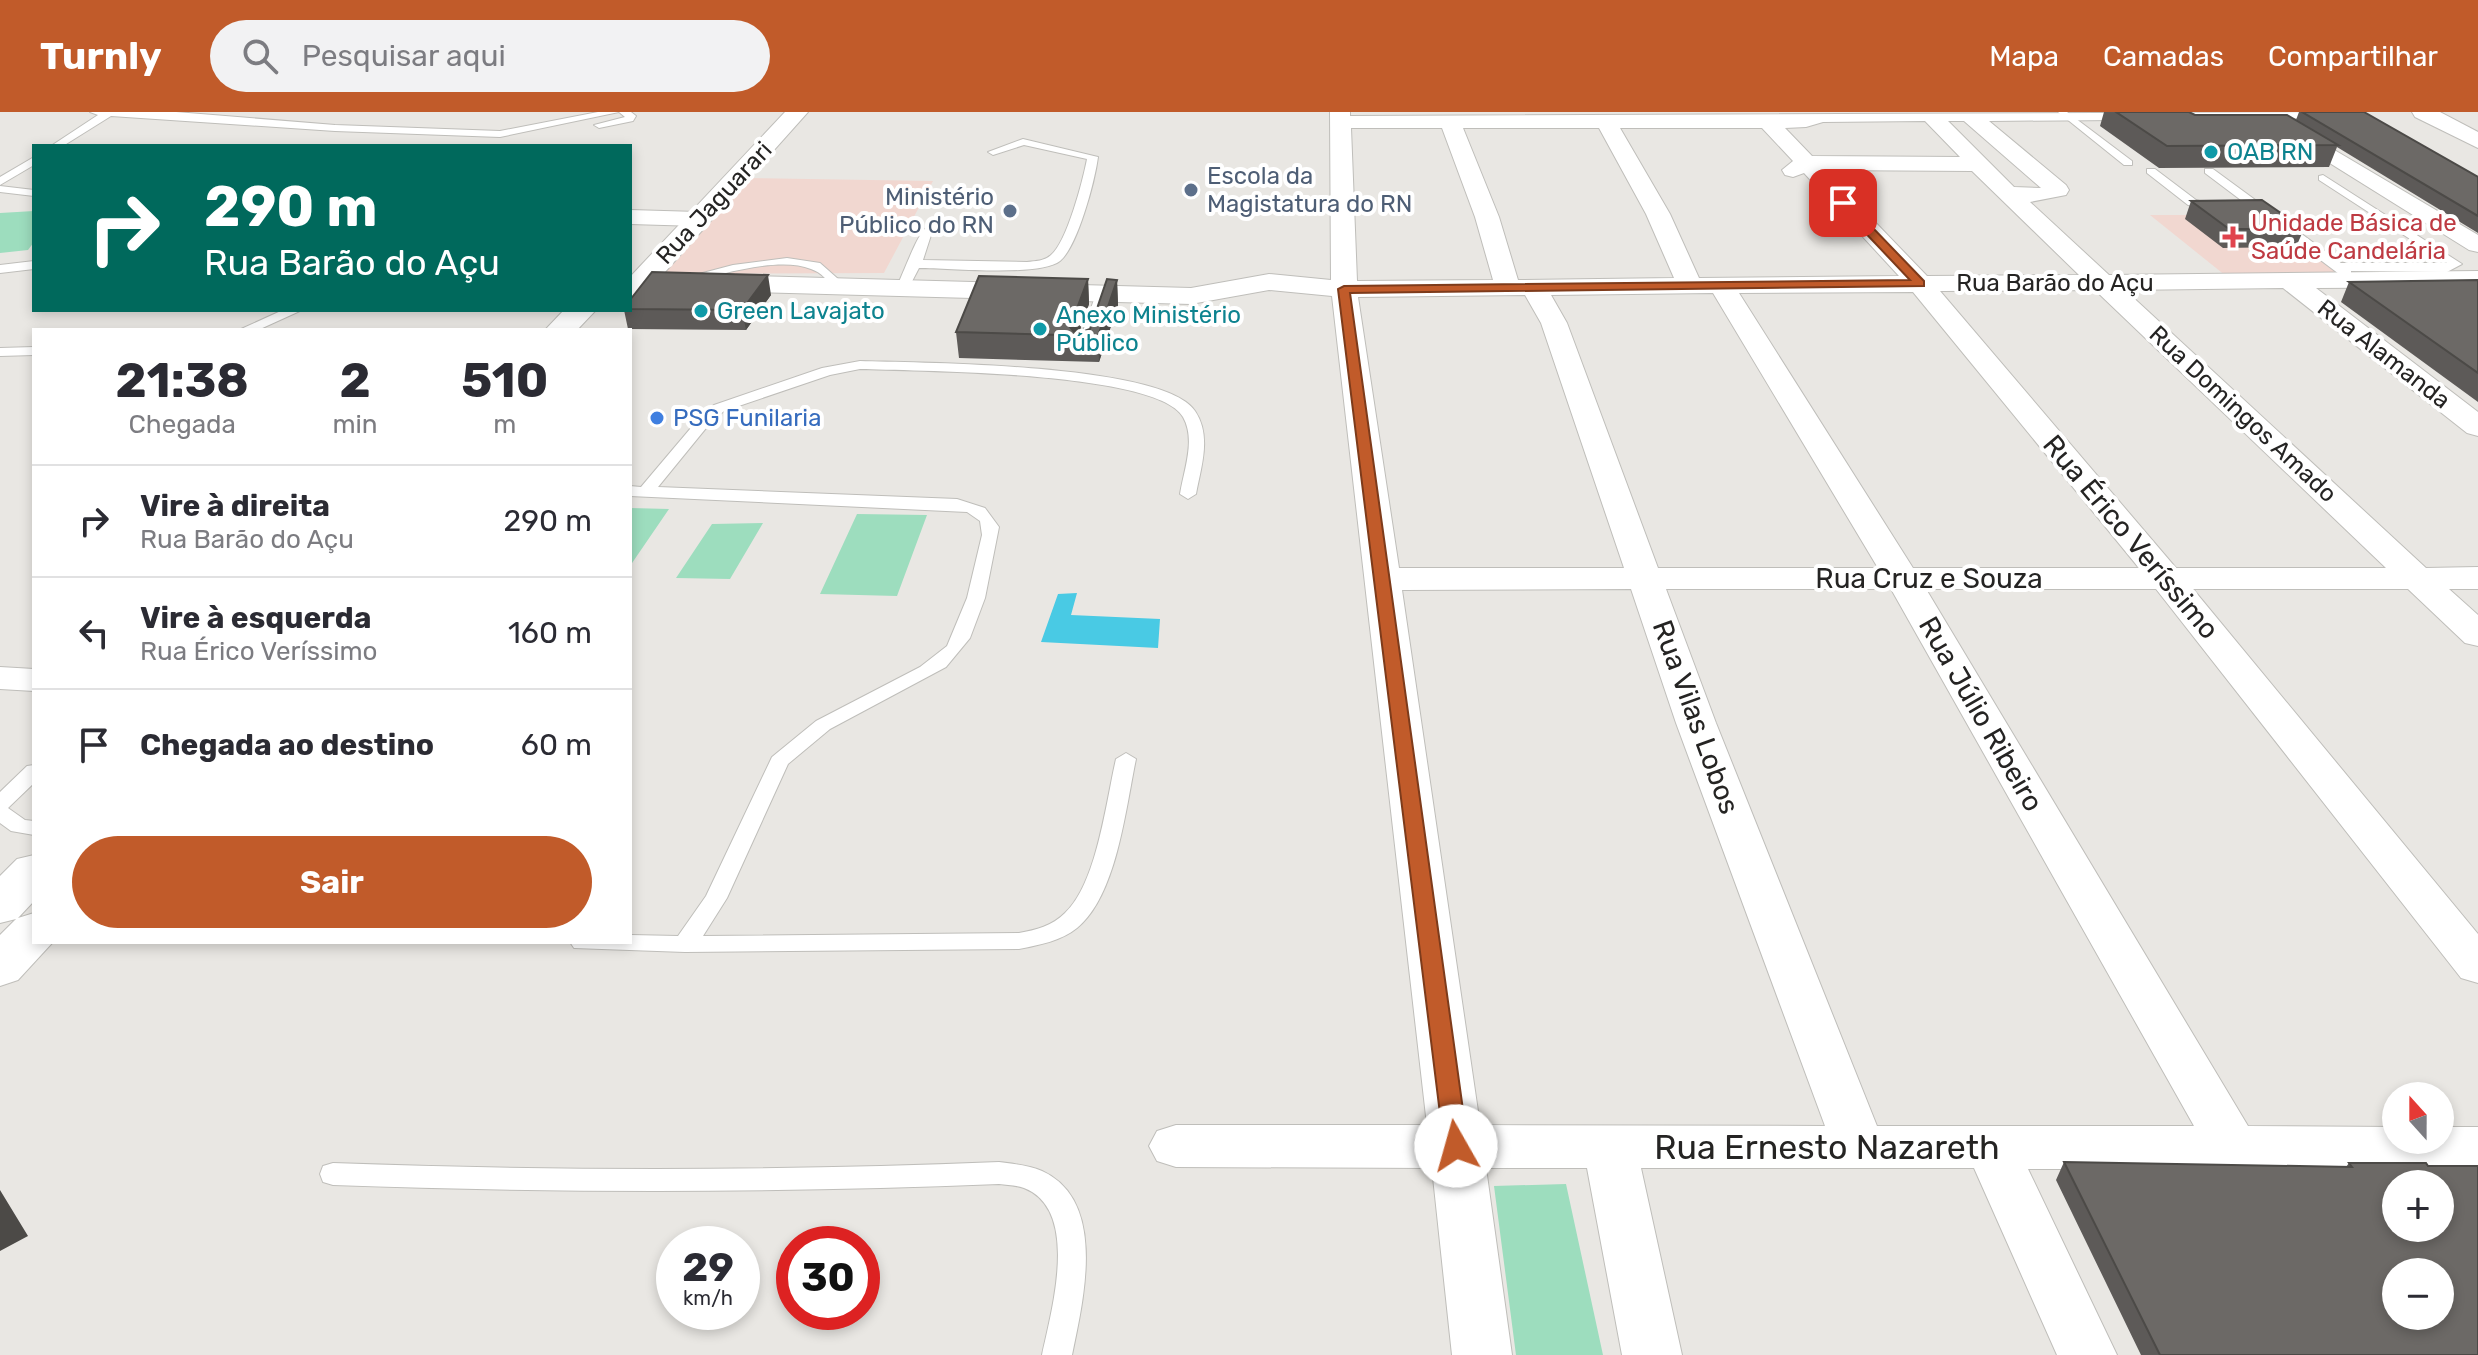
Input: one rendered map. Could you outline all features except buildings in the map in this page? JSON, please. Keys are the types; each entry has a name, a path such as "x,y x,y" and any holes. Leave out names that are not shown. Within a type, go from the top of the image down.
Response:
{"main road":[{"name":"Rua Jaguarari","path":"736,143 767,112"},
{"name":"Rua Jaguarari","path":"634,278 678,208 797,112"},
{"path":"2423,112 2478,141"},
{"path":"2459,112 2478,122"},
{"path":"567,328 594,320"},
{"path":"0,906 32,873"},
{"path":"0,967 32,933"}],"street":[{"path":"2260,112 2478,245"},
{"path":"1482,1355 1421,865 1380,579 1344,289 1340,117 1450,122 1768,122 1806,121 1820,114 2067,116 2341,112"},
{"path":"1967,113 2058,190 2040,195 2008,194"},
{"name":"Rua Domingos Amado","path":"1929,114 2008,194 2478,635"},
{"name":"Rua Vilas Lobos","path":"1450,122 1487,217 1521,288 1554,323 1696,723 1859,1147"},
{"name":"Rua Júlio Ribeiro","path":"1606,122 1658,214 1902,578 2233,1148"},
{"name":"Rua Érico Veríssimo","path":"1768,122 1903,284 2166,578 2478,966"},
{"path":"1903,284 1796,178 1793,170 1805,163 1979,164"},
{"path":"632,205 678,208"},
{"path":"632,217 678,208"},
{"name":"Rua Barão do Açu","path":"634,278 1164,296 1204,295 1280,282 1344,289 2290,281 2348,274 2478,279"},
{"name":"Rua Alamanda","path":"2290,281 2478,427"},
{"name":"Rua Cruz e Souza","path":"1380,579 2478,578"},
{"path":"0,661 32,662"},
{"path":"0,678 32,680"},
{"name":"Rua Ernesto Nazareth","path":"1176,1146 2478,1148"},
{"path":"1610,1147 1652,1355"},
{"path":"1991,1147 2087,1355"}],"lane":[{"path":"95,112 163,114 335,128 505,133 614,112"},
{"path":"543,126 621,122 631,116 624,112"},
{"path":"59,144 108,113"},
{"path":"2067,116 2128,163"},
{"path":"505,133 505,144"},
{"path":"915,264 1027,266 1042,264 1061,253 1092,174 1093,157 1023,142 993,152"},
{"path":"0,182 32,161"},
{"path":"2151,171 2199,206 2258,207"},
{"path":"2209,171 2348,274 2447,268 2456,264 2323,178"},
{"path":"0,189 32,193"},
{"path":"902,288 915,264 926,232"},
{"path":"0,269 32,265"},
{"path":"1082,354 1102,294"},
{"path":"251,328 290,312"},
{"path":"0,352 32,351"},
{"path":"635,491 719,408 827,371 860,365 1050,372 1102,380 1168,398 1188,411 1198,428 1188,494"},
{"path":"635,491 957,504 973,507 987,516 992,534 970,614 954,649 924,672 814,731 779,761 716,898 685,944"},
{"path":"632,943 1019,941 1042,937 1061,929 1085,906 1103,853 1126,759"},
{"path":"0,804 32,773"},
{"path":"0,813 19,826 32,828"},
{"path":"333,1174 523,1181 792,1181 999,1173 1024,1177 1035,1180 1056,1197 1066,1211 1070,1225 1071,1283 1057,1355"}],"shaded area":[{"path":"746,178 933,181 884,273 661,274"},
{"name":"Unidade Básica de Saúde Candelária","path":"2150,215 2258,215 2340,275 2226,276"}],"green space":[{"path":"32,211 32,245 28,250 0,253 0,213"},
{"path":"632,508 669,509 632,563"},
{"path":"857,514 927,515 897,596 820,594"},
{"path":"763,523 730,579 676,578 712,524"},
{"path":"1566,1184 1603,1355 1516,1355 1494,1186"}],"water":[{"path":"1077,593 1071,615 1160,619 1158,648 1041,642 1058,594"}],"place":[{"name":"OAB RN","path":"2211,152"},
{"name":"Escola da Magistatura do RN","path":"1191,190"},
{"name":"Ministério Público do RN","path":"1010,211"},
{"name":"Unidade Básica de Saúde Candelária","path":"2233,237"},
{"name":"Green Lavajato","path":"701,311"},
{"name":"Anexo Ministério Público","path":"1040,329"},
{"name":"PSG Funilaria","path":"657,418"}],"route":[{"path":"1456,1146 1344,289 1920,284 1843,203"}]}
